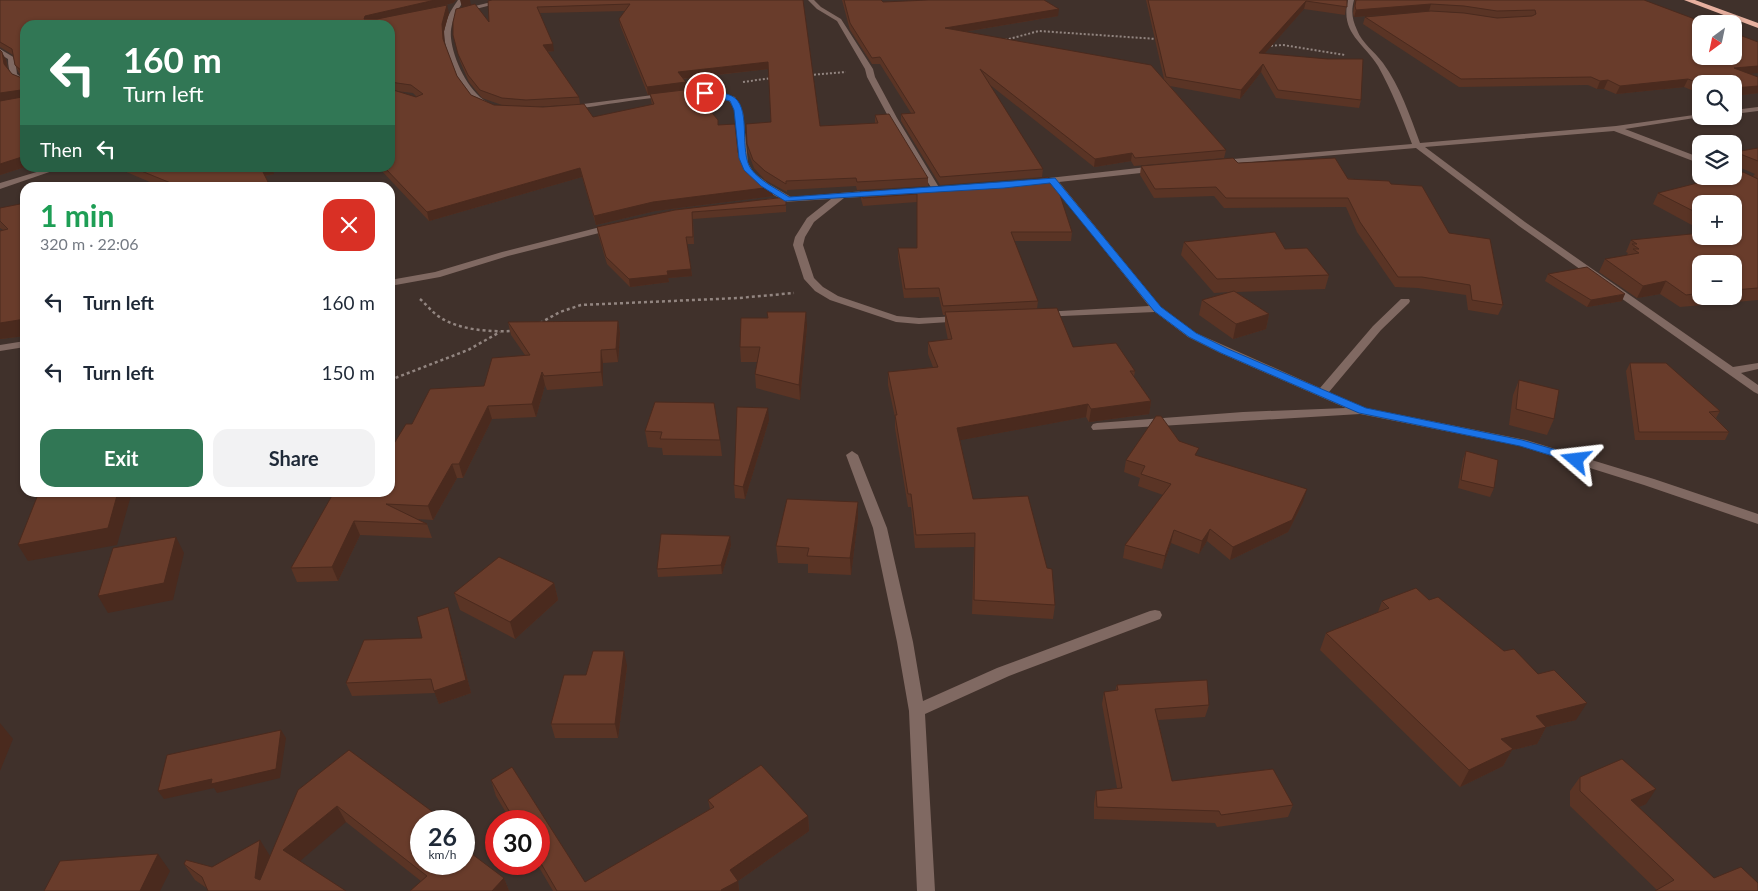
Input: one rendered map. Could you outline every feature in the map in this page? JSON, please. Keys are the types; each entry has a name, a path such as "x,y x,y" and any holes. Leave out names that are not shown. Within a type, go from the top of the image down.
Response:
{"highway":[{"path":"1688,0 1758,26"}],"street":[{"path":"461,0 452,10 448,24 446,38 449,51 472,96 482,104 490,106"},
{"path":"452,10 508,0"},
{"path":"811,0 819,8 839,20 870,70 871,77 931,189 946,188"},
{"path":"1351,0 1348,13 1354,21 1361,43 1380,64 1402,106 1417,145 1522,224 1733,370 1758,390"},
{"path":"0,50 12,58 11,73 20,80"},
{"path":"555,110 692,93 724,96 733,100 738,110 743,158 748,170 763,184 788,199"},
{"path":"1742,111 1758,109"},
{"path":"1210,164 1616,128 1692,118"},
{"path":"1616,128 1692,158"},
{"path":"1023,183 1161,168"},
{"path":"0,186 44,172"},
{"path":"1052,180 1157,309 1192,335 1208,343 1362,411 1522,443 1649,482 1758,519"},
{"path":"760,202 889,192"},
{"path":"842,195 810,220 800,237 798,245 809,279 819,289 834,298 896,319 919,321 974,318"},
{"path":"395,282 445,272 505,254 618,225"},
{"path":"1321,394 1377,328 1405,301"},
{"path":"1029,315 1157,309"},
{"path":"0,348 20,345"},
{"path":"1733,370 1758,366"},
{"path":"1097,427 1243,416 1362,411"},
{"path":"852,455 880,528 906,642 916,711 926,891"},
{"path":"916,711 1003,672 1154,616"}],"path":[{"path":"1001,41 1039,32 1160,40"},
{"path":"1010,39 1014,42"},
{"path":"1260,47 1283,45 1354,56 1380,64"},
{"path":"804,76 870,70"},
{"path":"724,96 738,84 747,80 777,78"},
{"path":"405,281 421,300 440,316 476,329 501,332 515,330"},
{"path":"532,326 560,312 581,305 764,297 819,289"},
{"path":"395,378 468,350 501,332"}],"building":[{"path":"0,0 435,0 365,16 364,19 377,19 447,5 442,24 443,39 457,76 471,95 494,105 543,107 584,104 593,117 654,104 650,94 692,89 718,120 718,125 735,124 738,152 741,161 753,174 772,187 653,202 594,216 580,168 427,212 389,172 395,172 395,91 416,97 423,94 411,85 395,83 395,20 20,20 20,69 15,65 12,49 0,42"},
{"path":"803,0 820,126 878,123 875,115 889,114 928,178 857,182 856,178 786,181 786,184 765,171 753,160 747,144 746,124 771,122 768,62 678,72 686,82 647,87 619,19 630,4 537,7 553,44 543,45 579,97 526,100 502,98 480,90 468,75 458,54 453,35 453,22 456,9 475,4 489,22 488,1"},
{"path":"844,0 881,0 883,2 1044,0 1059,9 945,28 1151,65 1226,150 1135,158 1132,153 1095,159 980,69 1043,169 940,177 901,114 915,113 880,57 872,58 850,23"},
{"path":"1148,0 1347,0 1347,7 1306,1 1259,53 1328,59 1363,59 1361,100 1278,90 1263,64 1241,90 1166,77"},
{"path":"1356,0 1644,0 1692,18 1692,65 1742,65 1742,36 1758,42 1758,66 1734,68 1758,77 1758,86 1742,87 1742,75 1692,75 1692,81 1688,79 1620,86 1608,80 1600,81 1591,77 1461,79 1365,17 1431,11 1497,18 1532,16 1536,14 1535,10 1497,11 1431,4 1356,10"},
{"path":"0,50 4,64 12,74 20,77 20,90 0,93"},
{"path":"20,97 20,158 0,164 0,101"},
{"path":"1758,148 1758,161 1742,155 1742,151"},
{"path":"1233,158 1238,163 1335,158 1348,179 1389,181 1391,184 1422,186 1449,233 1490,239 1503,305 1472,300 1470,285 1422,277 1398,277 1360,222 1348,198 1226,198 1216,187 1155,189 1141,166"},
{"path":"144,172 263,172 268,182 168,182"},
{"path":"1742,172 1758,179 1758,288 1742,289 1742,255 1692,255 1692,294 1686,295 1666,281 1643,286 1605,259 1639,253 1633,249 1639,249 1632,244 1637,244 1631,240 1692,234 1692,245 1742,245 1742,195 1692,195 1692,210 1658,193 1692,184 1742,185"},
{"path":"1048,177 1060,195 1072,232 1011,232 1038,301 943,306 939,288 905,289 898,248 917,248 917,194 863,198 860,191 1005,183"},
{"path":"786,197 786,205 692,212 693,237 686,237 691,269 667,271 668,275 629,279 606,257 597,227 675,210"},
{"path":"20,204 20,320 0,323 0,231 8,229 0,221 0,208"},
{"path":"1275,232 1285,249 1307,248 1329,275 1217,279 1184,242"},
{"path":"1587,267 1625,294 1591,300 1548,274"},
{"path":"1234,291 1269,314 1236,324 1202,300"},
{"path":"1057,308 1073,347 1116,343 1135,371 1130,371 1151,401 1091,409 1088,404 957,428 973,499 1028,496 1047,568 1052,569 1055,605 974,600 975,533 916,535 911,494 908,494 895,415 897,415 888,372 938,367 928,342 952,339 945,312"},
{"path":"767,312 806,312 799,385 755,374 760,347 740,347 741,318 768,318"},
{"path":"618,321 616,349 601,350 601,372 544,376 542,372 532,404 488,406 459,464 452,464 428,506 386,504 427,524 354,521 332,567 291,568 331,497 395,497 395,442 406,424 412,424 430,389 484,386 492,358 530,355 508,322"},
{"path":"1630,363 1666,363 1720,411 1709,412 1729,432 1639,432"},
{"path":"1519,380 1559,390 1554,419 1516,409"},
{"path":"655,402 714,403 720,440 660,439 662,432 645,431"},
{"path":"737,407 768,408 743,487 734,485"},
{"path":"1156,416 1161,416 1179,441 1199,448 1195,455 1307,489 1292,520 1233,547 1210,529 1202,541 1174,530 1165,556 1125,545 1171,484 1141,474 1145,466 1126,460"},
{"path":"1466,451 1498,460 1494,488 1461,480"},
{"path":"37,497 117,497 108,528 18,545"},
{"path":"787,499 858,502 850,558 807,556 809,548 776,546"},
{"path":"661,534 730,536 721,565 657,569"},
{"path":"176,537 164,583 98,596 113,548"},
{"path":"499,557 554,583 510,622 454,593"},
{"path":"1416,588 1429,600 1438,597 1504,651 1514,649 1538,674 1554,670 1587,703 1536,716 1546,727 1501,739 1513,749 1469,770 1326,633 1389,608 1382,601"},
{"path":"448,607 466,680 434,691 431,679 346,683 364,640 422,638 417,617"},
{"path":"593,651 624,651 615,724 551,724 564,675 586,675"},
{"path":"1207,680 1209,705 1155,709 1172,781 1273,769 1293,805 1221,815 1219,811 1097,807 1096,791 1122,788 1104,692 1118,690 1117,685"},
{"path":"281,730 276,769 211,784 212,779 158,791 167,755"},
{"path":"349,750 430,810 410,810 410,863 337,806 283,850 346,891 208,891 202,877 184,864 186,860 212,867 260,840 255,878 260,880 298,790"},
{"path":"1622,759 1656,789 1631,800 1714,878 1741,867 1758,883 1758,891 1655,891 1674,880 1580,791 1580,777"},
{"path":"761,765 808,816 730,870 738,881 722,891 557,891 548,875 550,875 550,827 585,882 714,807 708,800"},
{"path":"512,767 539,810 509,810 491,780"},
{"path":"158,854 140,891 44,891 60,861"},
{"path":"475,856 485,864 485,875 500,875 504,878 492,891 410,891 427,876 426,875 475,875"}],"route":[{"path":"705,93 724,96 733,100 738,110 743,158 748,170 763,184 788,199 1004,186 1052,180 1157,309 1192,335 1224,351 1362,411 1522,443 1576,460"}]}
